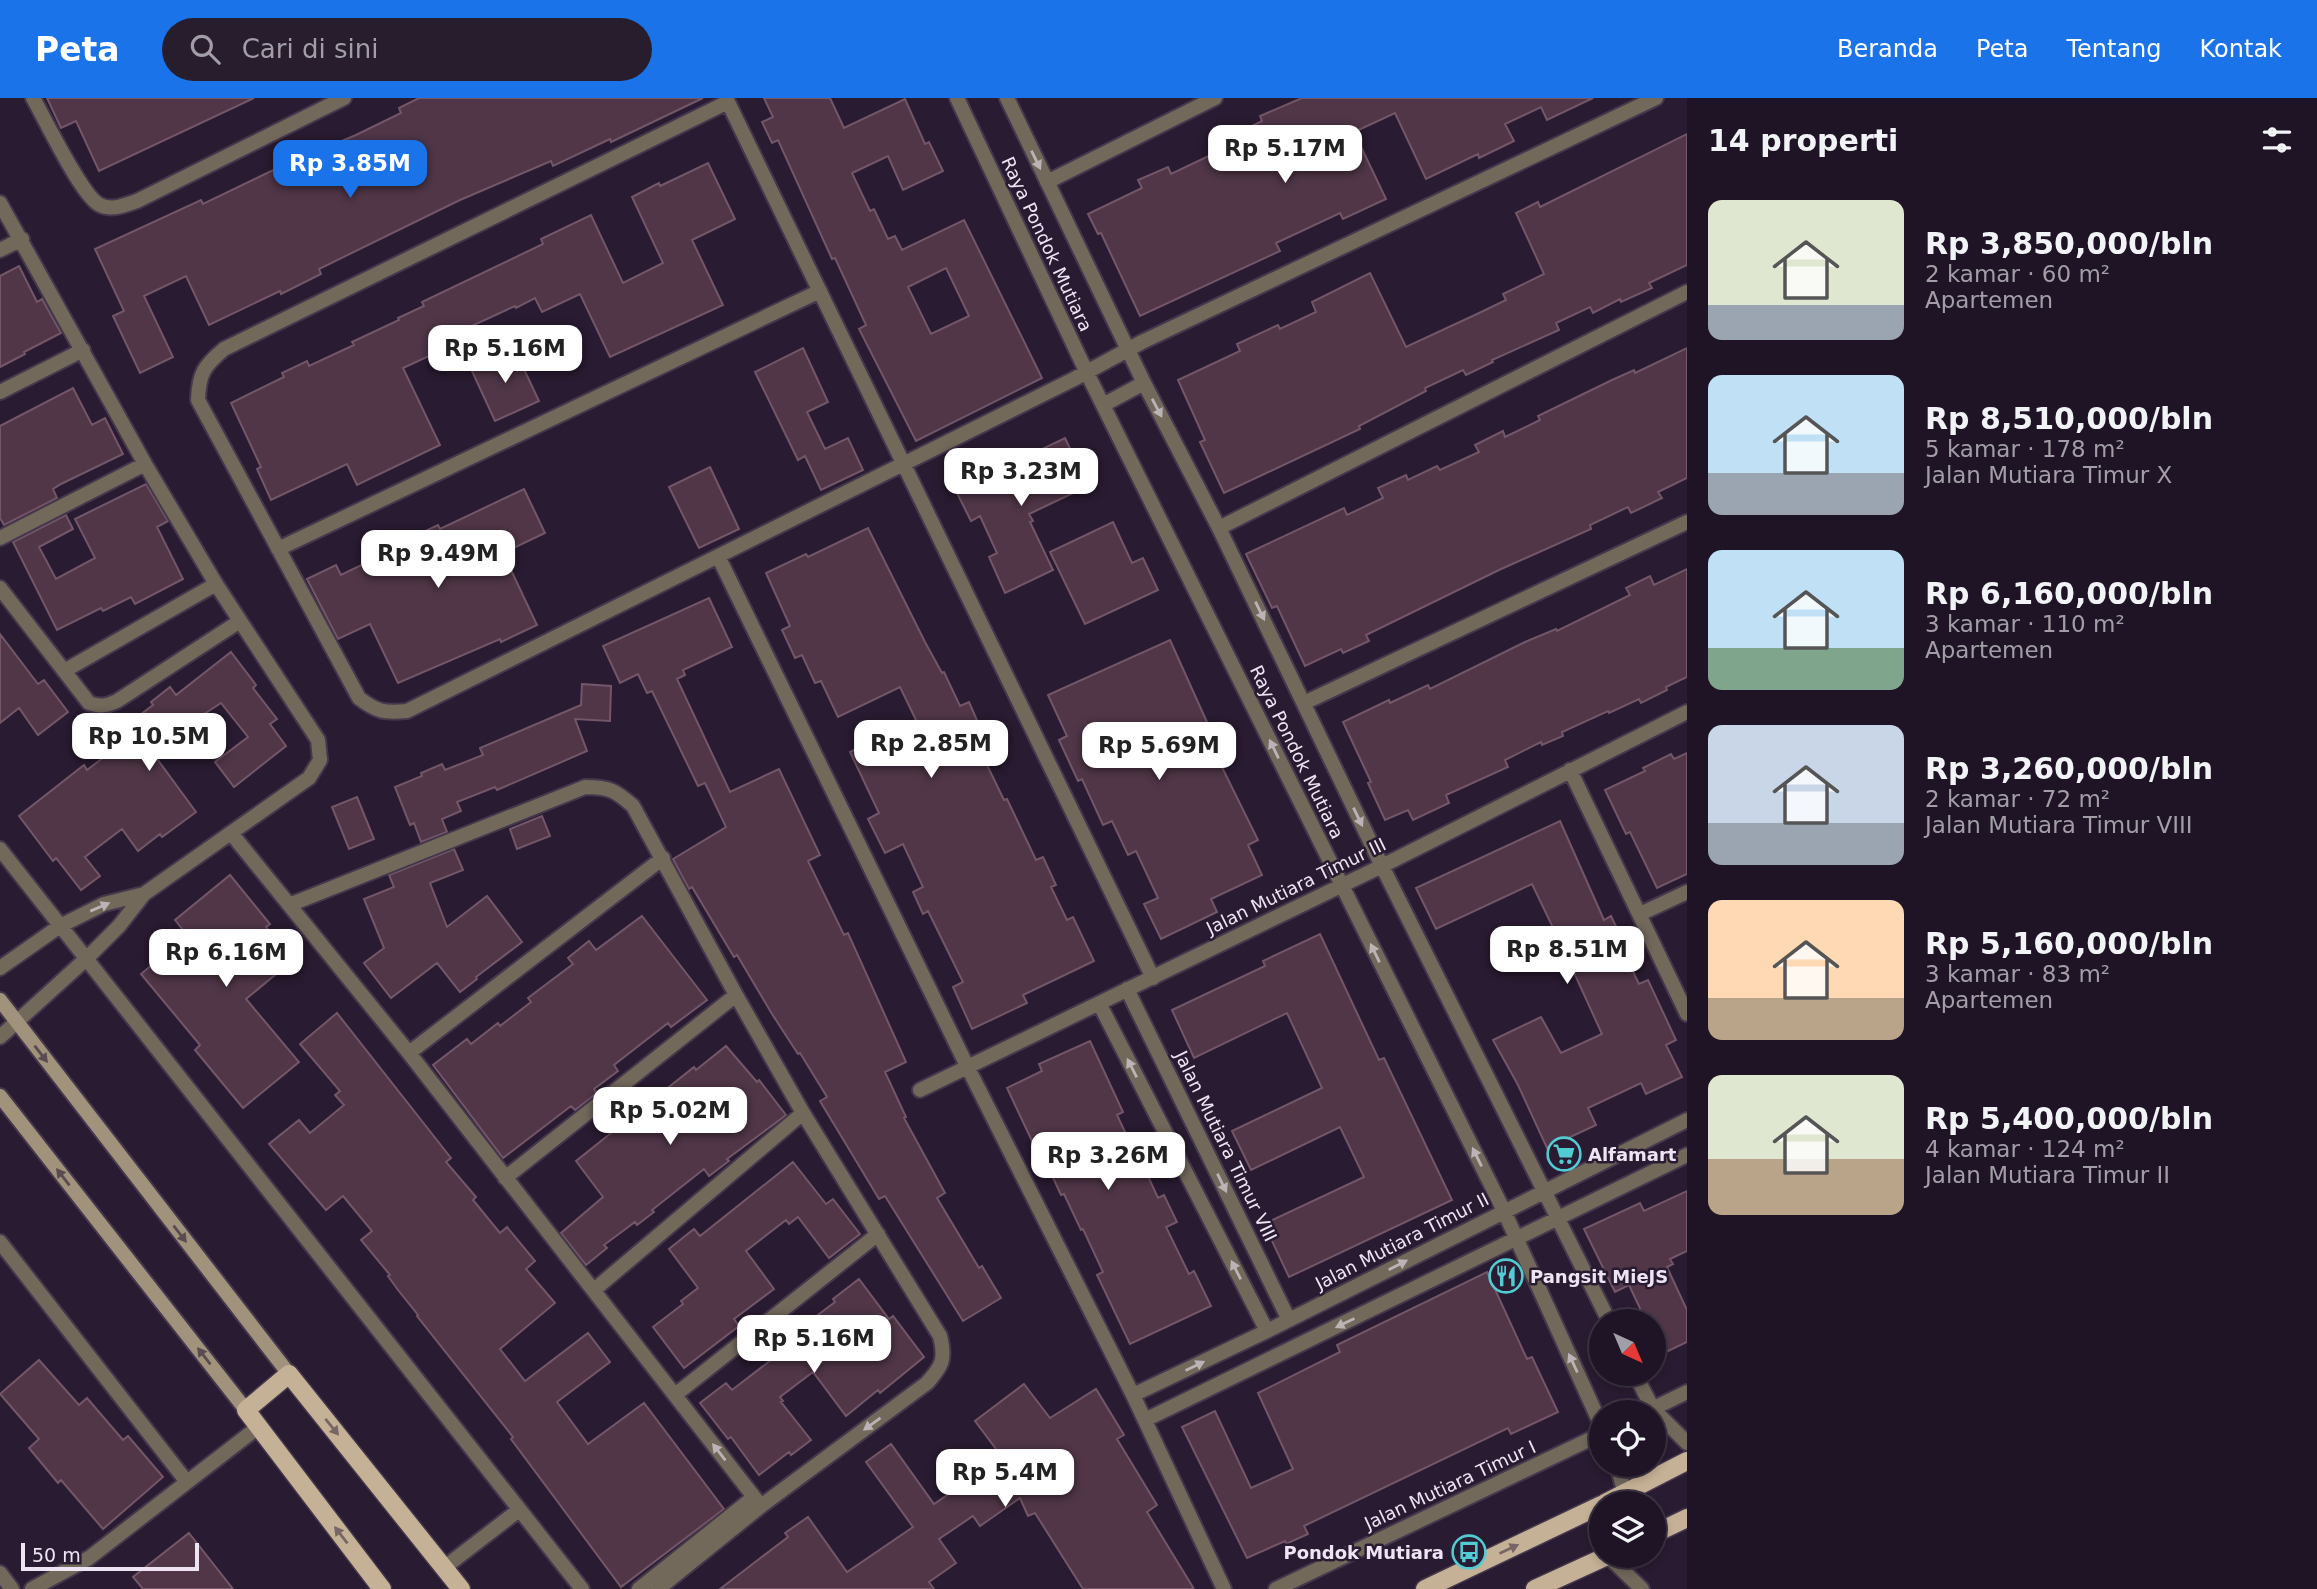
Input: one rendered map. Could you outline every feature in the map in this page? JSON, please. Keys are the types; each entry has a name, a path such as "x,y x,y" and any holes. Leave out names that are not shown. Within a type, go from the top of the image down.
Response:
{"main road":[{"path":"0,1000 289,1374 461,1589"},
{"path":"0,1097 246,1410 257,1428 382,1589"},
{"path":"246,1410 289,1374"},
{"path":"1631,1491 1687,1461"},
{"path":"1425,1589 1589,1511"},
{"path":"1666,1528 1687,1518"},
{"path":"1535,1589 1589,1564"},
{"path":"1545,1589 1561,1577"}],"street":[{"path":"33,98 82,187 98,205 115,208 137,201 344,98"},
{"name":"Raya Pondok Mutiara","path":"957,98 1086,371 1504,1211 1590,1400"},
{"name":"Raya Pondok Mutiara","path":"1007,98 1144,383 1219,528 1382,866 1603,1309"},
{"path":"1047,182 1215,98"},
{"path":"1153,978 904,463 727,100 224,349 208,363 198,379 198,400 359,698 373,709 386,713 407,711 904,463 1128,349 1656,98"},
{"path":"0,203 145,464 216,584 318,740 320,760 309,778 144,894 120,926 0,1037"},
{"path":"0,250 22,239"},
{"path":"278,549 820,290"},
{"path":"1219,528 1687,292"},
{"path":"0,392 83,350"},
{"path":"1103,405 1144,383"},
{"path":"0,538 145,464"},
{"path":"1304,702 1687,522"},
{"path":"718,556 968,1068 1133,1395 1224,1589"},
{"path":"64,671 216,584"},
{"path":"0,588 89,702 105,706 117,701 240,621"},
{"name":"Jalan Mutiara Timur III","path":"920,1090 1382,866 1687,712"},
{"path":"1570,770 1687,1014"},
{"path":"289,905 585,787 606,787 617,792 633,806 803,1113 940,1336 944,1350 941,1367 927,1383 757,1501 639,1589"},
{"path":"231,833 409,1053 757,1501"},
{"path":"0,849 582,1589"},
{"path":"409,1053 663,858"},
{"path":"1640,914 1687,892"},
{"path":"0,968 61,926 104,904 144,894"},
{"name":"Jalan Mutiara Timur VIII","path":"1128,989 1289,1320"},
{"path":"505,1178 736,995"},
{"path":"1099,1003 1267,1331"},
{"path":"594,1290 803,1113"},
{"name":"Jalan Mutiara Timur II","path":"1133,1395 1267,1331 1687,1120"},
{"path":"1145,1420 1687,1155"},
{"path":"675,1395 878,1234"},
{"path":"0,1242 187,1482"},
{"path":"1666,1403 1687,1392"},
{"path":"1666,1425 1687,1443"},
{"path":"32,1589 89,1558 257,1428"},
{"name":"Jalan Mutiara Timur I","path":"1276,1589 1589,1440"},
{"path":"658,1589 757,1501"},
{"path":"445,1567 519,1510"},
{"path":"1620,1568 1642,1589"},
{"path":"0,1573 12,1589"}],"building":[{"path":"47,98 254,98 99,171 76,121 61,128"},
{"path":"419,98 703,98 611,142 610,139 553,166 551,161 460,200 319,269 321,274 281,294 280,291 209,325 186,276 144,296 173,357 140,373 113,316 124,311 95,249 201,200 203,204 329,143 330,146 356,135 401,113 399,108"},
{"path":"764,98 830,98 844,128 905,99 925,144 929,142 943,171 903,190 888,156 852,173 870,211 874,209 888,239 895,236 902,250 964,220 1042,378 916,441 859,329 866,325 835,258 832,259 778,140 772,143 762,122 773,117","holes":["946,268 969,316 931,334 908,287"]},
{"path":"1302,98 1593,98 1547,120 1541,107 1505,124 1514,141 1479,158 1478,154 1426,179 1395,113 1354,132 1386,199 1343,219 1340,213 1276,243 1280,251 1140,316 1101,233 1098,234 1088,214 1142,188 1138,180 1168,167 1171,174 1232,145 1228,138 1262,121 1260,116"},
{"path":"1687,134 1687,265 1649,283 1652,288 1621,302 1620,299 1593,313 1590,307 1556,323 1559,330 1492,360 1493,362 1466,375 1463,370 1425,388 1426,391 1359,426 1360,429 1224,493 1200,442 1205,440 1178,380 1240,351 1237,344 1278,325 1280,329 1316,312 1312,302 1370,273 1406,347 1506,300 1503,294 1544,274 1516,213 1538,202 1540,207"},
{"path":"708,163 735,219 692,240 723,305 610,357 580,294 542,312 535,298 516,308 515,306 465,329 471,343 446,354 444,349 403,368 440,445 357,485 347,464 271,500 257,469 261,467 231,403 284,377 282,373 307,361 309,366 354,345 352,342 424,306 422,302 543,244 541,239 591,215 623,283 663,263 632,197"},
{"path":"19,266 37,302 42,299 61,333 0,367 0,276"},
{"path":"514,348 539,401 495,421 471,369"},
{"path":"803,348 828,402 807,412 825,449 848,438 863,470 821,490 805,456 798,460 755,372"},
{"path":"1687,348 1687,478 1658,492 1662,498 1631,513 1628,507 1590,525 1591,529 1499,570 1366,635 1369,641 1343,653 1341,649 1305,666 1277,606 1272,608 1246,554 1344,508 1347,515 1383,498 1378,488 1406,475 1408,480 1437,466 1440,470 1479,452 1475,445 1503,431 1505,437 1540,420 1538,416"},
{"path":"73,388 92,425 105,418 123,454 61,484 53,489 57,498 4,525 0,518 0,426"},
{"path":"1065,438 1088,486 1029,514 1033,521 1030,522 1053,570 1005,593 989,557 997,553 980,516 971,521 954,487 1007,461 1009,465"},
{"path":"710,467 739,529 699,548 669,487"},
{"path":"146,484 168,521 157,527 183,579 135,604 131,597 103,611 101,608 57,630 13,542 66,515 73,529 39,547 56,579 95,558 75,519"},
{"path":"524,489 545,533 503,553 537,625 398,683 370,624 338,639 307,579 336,565 341,575 438,525 440,529"},
{"path":"1113,522 1132,563 1143,558 1158,590 1085,624 1050,552"},
{"path":"868,528 960,706 969,702 995,761 987,765 1004,800 1007,799 1036,860 1043,857 1056,885 1051,887 1067,920 1073,917 1094,961 1023,995 1027,1003 972,1029 953,987 963,982 928,911 923,914 913,892 923,887 903,844 885,853 868,819 879,813 850,752 916,720 900,687 838,717 821,681 815,683 802,655 795,658 782,630 790,626 766,573 806,554 808,557"},
{"path":"1687,569 1687,677 1641,703 1639,699 1609,713 1608,711 1562,732 1563,736 1542,745 1541,742 1505,760 1508,767 1446,795 1449,803 1413,820 1408,810 1385,820 1368,783 1371,782 1343,722 1428,685 1430,689 1525,642 1556,629 1557,631 1630,595 1626,588 1650,576 1654,585"},
{"path":"709,598 732,647 683,670 685,675 677,679 730,792 779,769 820,855 808,861 844,935 848,933 906,1062 885,1072 906,1117 904,1118 945,1193 937,1198 979,1268 982,1266 1001,1298 963,1321 885,1196 879,1199 820,1101 827,1097 737,955 734,957 692,887 689,889 673,859 726,827 705,783 698,786 652,691 647,693 638,674 620,683 603,646"},
{"path":"0,634 38,684 44,680 68,712 38,735 19,708 0,723"},
{"path":"1170,640 1220,751 1215,753 1258,840 1248,845 1262,875 1211,899 1217,912 1161,939 1144,904 1158,898 1136,851 1128,855 1112,821 1103,825 1082,779 1078,781 1059,740 1067,736 1048,695"},
{"path":"231,652 256,685 253,688 277,719 270,724 286,746 234,787 215,762 248,737 221,703 198,718 152,752 196,812 138,851 122,829 85,857 100,876 81,890 56,858 53,861 19,816 84,765 87,770 116,748 114,745 141,724 136,718 170,687 176,695"},
{"path":"582,684 611,686 610,721 575,719 587,751 497,790 495,787 457,802 461,811 442,819 447,832 421,842 414,823 410,825 395,787 442,764 445,770 483,755 480,748 581,705"},
{"path":"1687,753 1687,874 1657,888 1630,832 1626,834 1605,790 1645,771 1643,768 1671,754 1674,759"},
{"path":"357,797 374,839 349,849 332,807"},
{"path":"542,816 550,836 517,849 510,829"},
{"path":"1560,821 1604,920 1611,916 1623,941 1619,943 1639,984 1648,980 1676,1040 1666,1045 1682,1077 1646,1094 1641,1083 1588,1108 1596,1125 1547,1148 1518,1085 1493,1040 1541,1017 1561,1053 1602,1034 1571,966 1563,970 1549,940 1557,936 1532,884 1436,929 1416,888"},
{"path":"454,849 463,870 430,883 447,927 487,896 522,942 460,992 437,963 391,998 364,963 384,948 364,899 394,887 389,875"},
{"path":"230,875 270,924 266,927 293,960 246,999 299,1062 243,1108 195,1050 200,1045 141,974 187,935 175,920"},
{"path":"642,916 707,1000 671,1027 668,1023 614,1065 618,1071 594,1089 597,1093 588,1100 575,1110 571,1106 503,1158 433,1065 467,1039 471,1044 531,1002 528,998 573,964 568,958 589,941 596,950"},
{"path":"1320,934 1379,1060 1384,1058 1452,1200 1289,1277 1264,1224 1364,1177 1340,1127 1251,1170 1232,1131 1322,1088 1287,1013 1194,1058 1172,1010 1265,966 1263,961"},
{"path":"337,1013 451,1158 446,1162 476,1197 473,1200 500,1233 507,1227 535,1261 526,1269 555,1303 500,1349 525,1381 588,1333 610,1362 557,1402 588,1444 644,1403 724,1509 621,1587 511,1439 513,1437 361,1240 372,1231 343,1196 326,1210 269,1144 299,1120 310,1133 344,1105 335,1095 340,1091 300,1044"},
{"path":"1090,1041 1123,1112 1117,1115 1140,1164 1142,1163 1158,1198 1164,1195 1177,1222 1166,1227 1189,1274 1194,1271 1211,1306 1130,1344 1097,1275 1103,1272 1083,1229 1081,1230 1064,1194 1061,1195 1044,1158 1041,1160 1007,1088 1042,1071 1039,1064"},
{"path":"726,1046 757,1082 759,1080 786,1115 727,1159 729,1161 709,1176 704,1169 637,1225 635,1222 604,1245 607,1248 586,1265 561,1233 603,1197 576,1161 694,1067 696,1070"},
{"path":"793,1162 826,1204 833,1199 860,1234 829,1258 798,1217 789,1224 786,1220 746,1251 774,1289 734,1319 739,1326 684,1368 653,1327 683,1304 681,1301 698,1288 669,1249 694,1229 700,1236"},
{"path":"1687,1191 1687,1251 1670,1259 1673,1264 1667,1267 1687,1310 1687,1342 1666,1352 1666,1309 1640,1309 1629,1285 1615,1292 1584,1229 1640,1203 1644,1211"},
{"path":"1487,1272 1527,1359 1532,1357 1558,1412 1511,1434 1508,1428 1304,1526 1308,1534 1247,1558 1182,1427 1215,1411 1251,1488 1293,1469 1258,1393 1340,1352 1337,1345"},
{"path":"859,1279 889,1319 893,1316 924,1357 880,1393 878,1390 846,1416 813,1372 780,1397 783,1401 781,1402 811,1440 791,1455 789,1452 759,1475 731,1437 728,1439 700,1403 726,1383 732,1390 771,1360 766,1354 835,1302 833,1299"},
{"path":"39,1360 79,1405 87,1398 123,1440 128,1436 163,1477 103,1529 61,1480 58,1483 29,1448 39,1439 0,1394"},
{"path":"1024,1384 1050,1418 1096,1389 1124,1435 1117,1439 1157,1505 1147,1512 1194,1589 1083,1589 1035,1513 1028,1516 1020,1498 980,1526 973,1516 939,1539 956,1563 929,1582 934,1589 720,1589 788,1537 785,1533 808,1517 847,1572 913,1527 866,1462 891,1444 934,1504 1002,1457 975,1421"},
{"path":"189,1533 233,1589 143,1589 133,1577"}],"place":[{"name":"Alfamart","path":"1564,1154"},
{"name":"Pangsit MieJS","path":"1506,1276"},
{"name":"Pondok Mutiara","path":"1469,1552"}]}
